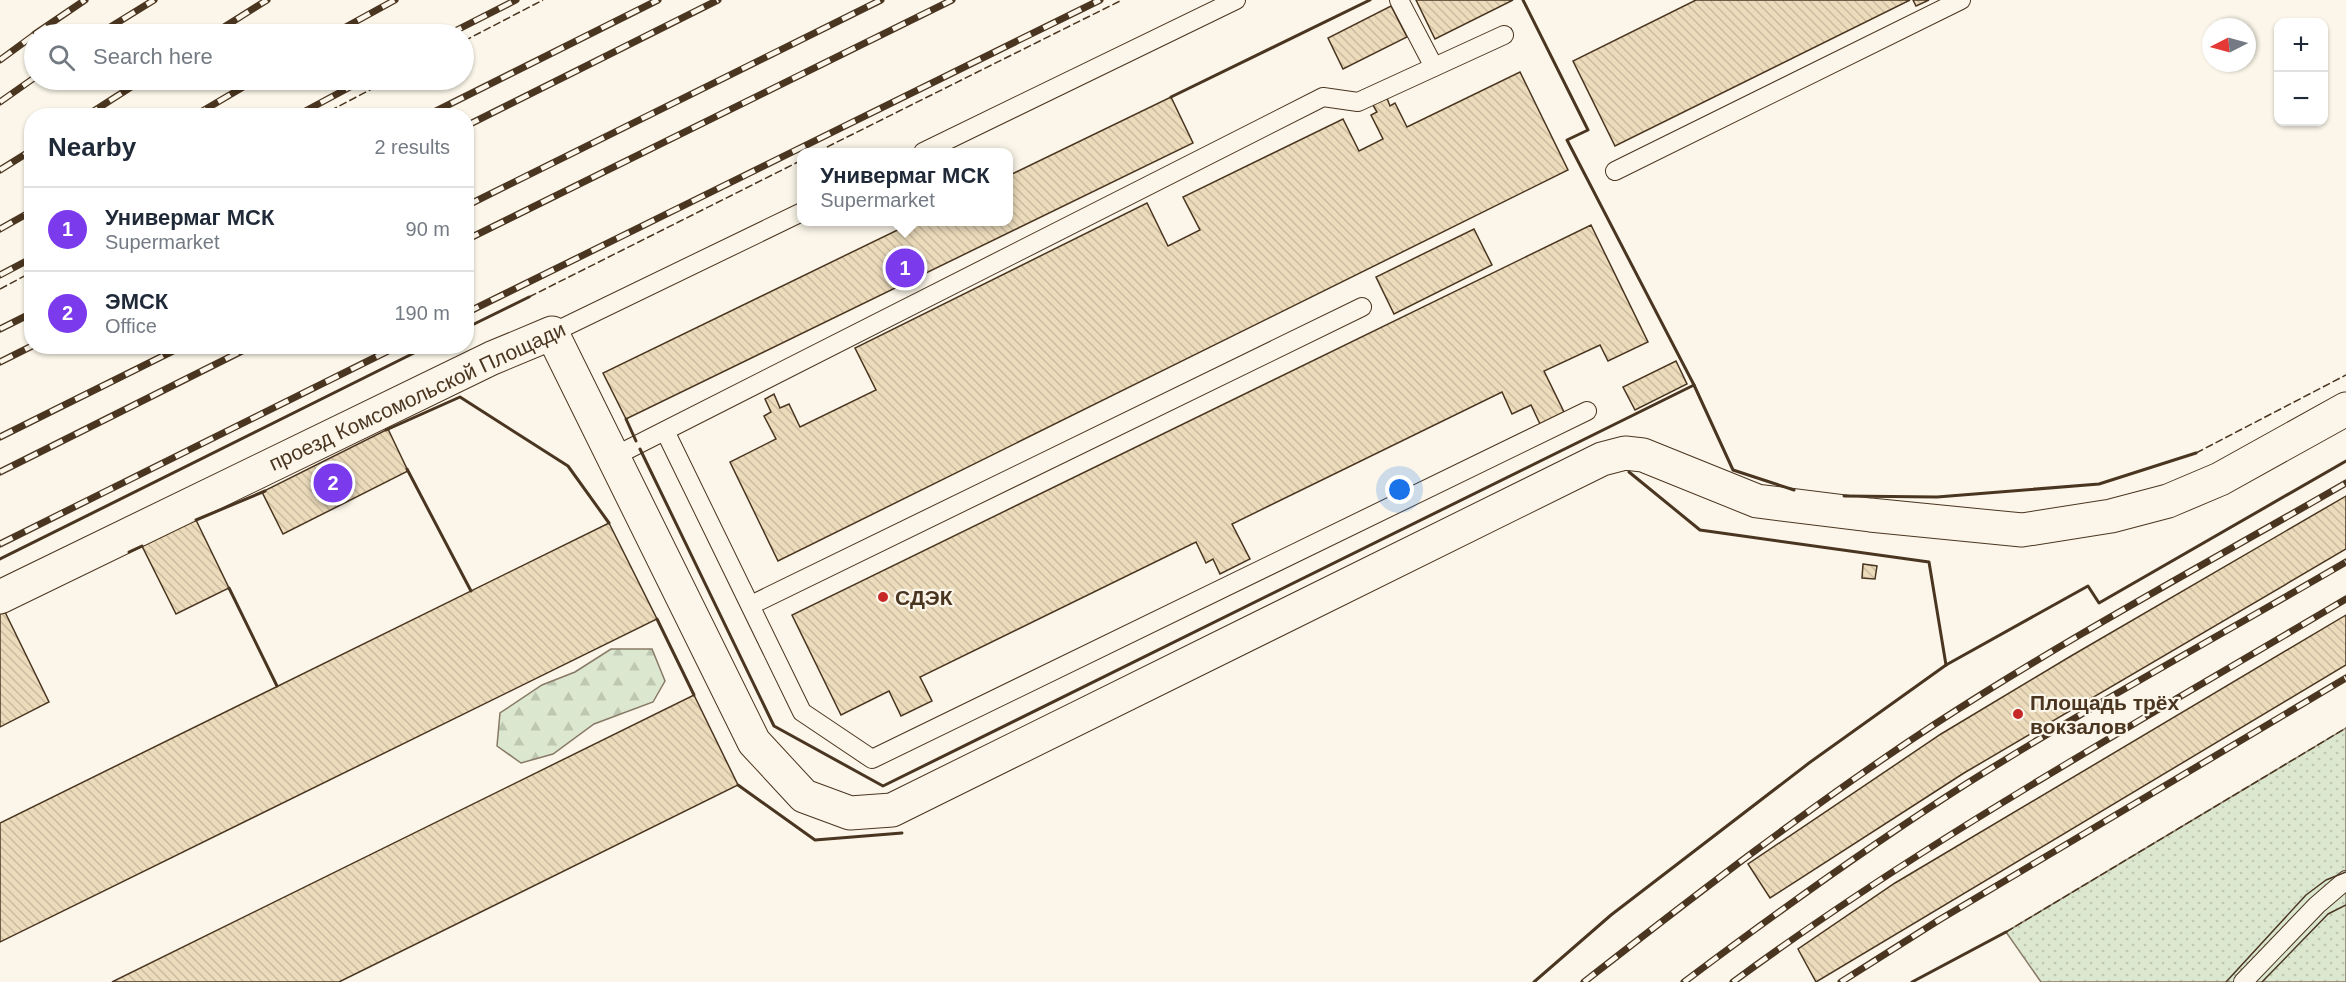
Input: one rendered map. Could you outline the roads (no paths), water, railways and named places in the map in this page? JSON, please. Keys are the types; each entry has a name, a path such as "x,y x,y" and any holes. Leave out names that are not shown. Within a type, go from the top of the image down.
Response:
{"street":[{"path":"552,333 753,742 804,796 850,813 892,810 1602,459 1625,453 1643,455 1757,501 2022,530 2111,516 2168,501 2220,479 2346,409"},
{"name":"проезд Комсомольской Площади","path":"0,597 492,358 552,333"}],"lane":[{"path":"933,148 1236,0"},
{"path":"1399,0 1434,68"},
{"path":"1615,171 1961,0"},
{"path":"613,457 1323,97 1358,102 1504,35"},
{"name":"проезд Комсомольской Площади","path":"552,333 797,214"},
{"path":"751,605 1362,307"},
{"path":"665,431 802,712 872,759 1587,411"},
{"path":"2243,982 2317,905 2346,879"}],"tram line":[{"path":"2226,982 2306,895 2326,880 2346,872"},
{"path":"2262,982 2328,914 2346,905"}],"railway":[{"path":"50,24 85,0"},
{"path":"115,24 154,0"},
{"path":"229,24 267,0"},
{"path":"351,24 395,0"},
{"path":"469,24 516,0"},
{"path":"442,108 658,0"},
{"path":"474,122 718,0"},
{"path":"474,202 881,0"},
{"path":"474,236 952,0"},
{"path":"800,148 1100,0"},
{"path":"0,60 24,42"},
{"path":"0,102 24,85"},
{"path":"98,108 126,90"},
{"path":"208,108 238,90"},
{"path":"311,108 344,90"},
{"path":"474,309 797,150"},
{"path":"0,170 24,155"},
{"path":"0,229 24,216"},
{"path":"0,275 24,262"},
{"path":"0,329 24,317"},
{"path":"0,362 24,350"},
{"path":"0,437 167,354"},
{"path":"0,472 236,354"},
{"path":"0,544 382,354"},
{"path":"1584,982 1800,817 1935,724 2087,631 2346,483"},
{"path":"1684,982 1823,880 1966,784 2107,699 2346,562"},
{"path":"1733,982 1882,879 1958,830 2346,599"},
{"path":"1841,982 1939,920 2346,678"}],"place":[{"name":"Универмаг МСК","path":"905,268"},
{"name":"ЭМСК","path":"333,483"},
{"name":"СДЭК","path":"883,597"},
{"name":"Площадь трёх вокзалов","path":"2018,714"}]}
